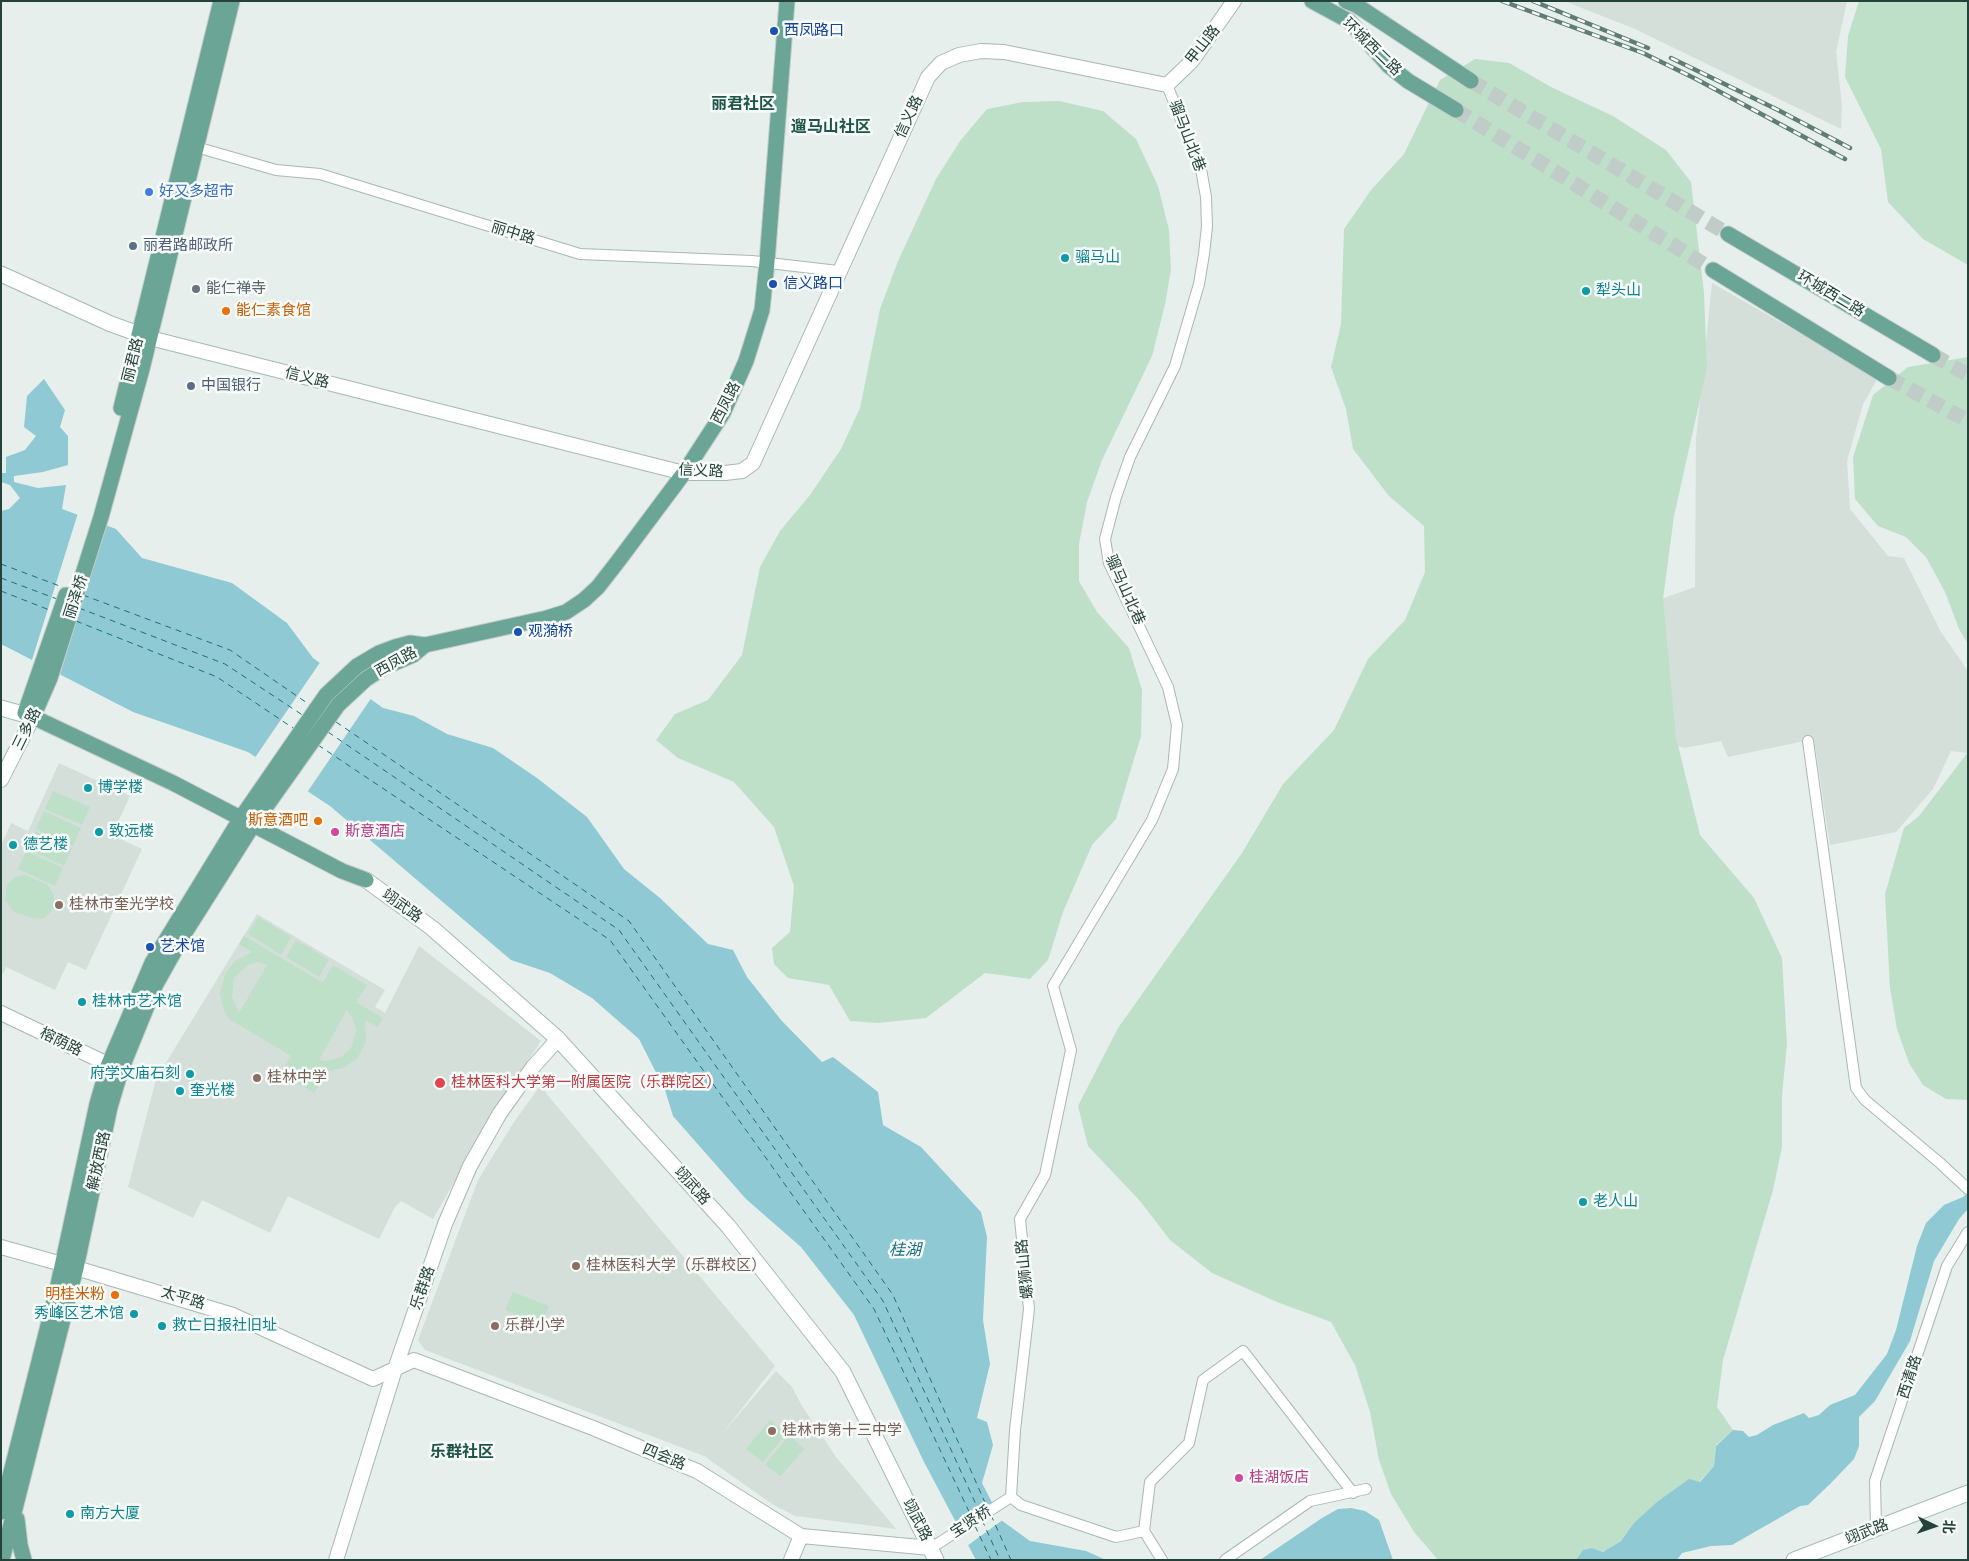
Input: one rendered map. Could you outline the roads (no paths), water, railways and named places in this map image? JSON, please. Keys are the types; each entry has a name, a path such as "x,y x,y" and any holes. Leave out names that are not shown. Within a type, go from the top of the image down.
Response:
{"main road":[{"name":"丽君路","path":"145,336 221,1"},
{"name":"丽君路","path":"97,516 196,146 232,1"},
{"name":"西凤路","path":"269,790 326,695 362,673 386,667 413,655 425,645 547,618 566,612 584,600 598,587 684,473 723,413 746,361 762,310 787,1"},
{"name":"环城西二路","path":"1312,1 1349,21 1389,66 1408,81 1456,110"},
{"name":"环城西二路","path":"1346,1 1363,10 1471,81"},
{"name":"环城西二路","path":"1728,234 1933,355"},
{"path":"1713,270 1889,378"},
{"name":"信义路","path":"1,274 111,324 145,336"},
{"name":"丽泽桥","path":"44,676 97,516"},
{"name":"三多路","path":"30,712 44,676"},
{"name":"翊武路","path":"1,708 30,712 176,776 249,818 346,864 432,928 558,1039 728,1226 843,1372 934,1554"},
{"name":"解放西路","path":"2,1560 6,1504 69,1266 97,1104 114,1068 152,963 269,790"},
{"name":"翊武路","path":"1794,1560 1968,1493"},
{"path":"6,1504 18,1528 24,1560"}],"street":[{"name":"甲山路","path":"1167,86 1192,61 1234,1"},
{"name":"信义路","path":"145,336 684,473 742,471 753,463 928,77 942,63 959,55 981,51 1004,52 1167,86"},
{"name":"骝马山北巷","path":"1071,1050 1053,986 1152,820 1173,769 1177,724 1168,687 1109,563 1105,540 1116,497 1130,457 1175,366 1197,292 1204,254 1207,226 1206,197 1202,169 1167,86"},
{"name":"丽中路","path":"196,146 276,170 320,174 580,254 767,262 838,272"},
{"name":"三多路","path":"1,780 30,712"},
{"path":"1808,741 1856,1088 1865,1100 1965,1186"},
{"name":"榕荫路","path":"1,1013 114,1068"},
{"name":"乐群路","path":"336,1560 395,1369 444,1224 470,1166 500,1113 534,1067 558,1039"},
{"name":"螺狮山路","path":"1010,1497 1015,1430 1029,1309 1020,1219 1045,1175 1071,1050"},
{"name":"西清路","path":"1876,1528 1875,1481 1947,1266 1968,1232"},
{"name":"太平路","path":"1,1248 69,1266 233,1315 373,1379 395,1369"},
{"path":"1162,1560 1144,1531 1150,1482 1189,1443 1203,1380 1243,1351 1353,1493"},
{"name":"四会路","path":"395,1369 414,1360 688,1467 801,1536 934,1554"},
{"path":"1225,1560 1310,1501 1366,1489"},
{"path":"1010,1497 1021,1504 1116,1537 1144,1531"},
{"name":"宝贤桥","path":"934,1554 1010,1497"},
{"path":"791,1560 801,1536"}],"water":[{"name":"桂湖","path":"44,379 65,410 60,427 68,436 68,465 43,472 14,476 14,482 38,488 66,485 62,509 116,529 142,558 232,583 287,623 313,658 383,708 414,716 447,734 493,748 537,778 587,817 624,869 660,898 708,944 733,950 747,977 781,1020 822,1062 833,1057 878,1092 883,1125 921,1147 981,1212 987,1237 983,1320 990,1364 977,1418 987,1422 993,1445 982,1483 1001,1520 1030,1541 1086,1551 1106,1560 976,1560 924,1462 854,1315 801,1247 746,1199 673,1116 665,1090 639,1039 592,998 550,973 511,960 330,806 248,752 133,712 1,644 1,511 9,509 20,498 10,485 1,482 1,473 6,473 6,457 25,450 36,436 24,427 27,396"},
{"path":"1968,1192 1968,1209 1959,1219 1934,1261 1910,1341 1875,1401 1859,1417 1859,1446 1854,1459 1808,1505 1800,1506 1732,1545 1711,1546 1682,1553 1677,1560 1576,1560 1583,1550 1592,1548 1603,1552 1621,1541 1633,1524 1657,1502 1689,1479 1700,1482 1714,1466 1716,1446 1733,1430 1743,1431 1749,1437 1757,1435 1773,1425 1804,1413 1809,1418 1819,1415 1830,1405 1855,1395 1887,1354 1896,1330 1917,1246 1926,1223 1944,1205 1963,1197"},
{"path":"1351,1508 1365,1511 1379,1520 1393,1560 1260,1560 1322,1518 1338,1509"}],"tunnel":[{"path":"1471,81 1728,234"},
{"path":"1456,110 1713,270"},
{"path":"1933,355 1968,375"},
{"path":"1889,378 1968,421"}],"railway":[{"path":"1502,1 1643,53 1696,79 1845,159"},
{"path":"1533,1 1648,48"},
{"path":"1671,58 1778,110 1850,148"}],"place":[{"name":"西凤路口","path":"774,31"},
{"name":"好又多超市","path":"149,192"},
{"name":"丽君路邮政所","path":"133,246"},
{"name":"骝马山","path":"1065,258"},
{"name":"信义路口","path":"773,284"},
{"name":"能仁禅寺","path":"196,289"},
{"name":"犁头山","path":"1586,291"},
{"name":"能仁素食馆","path":"226,311"},
{"name":"中国银行","path":"191,386"},
{"name":"观漪桥","path":"518,632"},
{"name":"博学楼","path":"88,788"},
{"name":"斯意酒吧","path":"318,821"},
{"name":"致远楼","path":"99,832"},
{"name":"斯意酒店","path":"335,832"},
{"name":"德艺楼","path":"13,845"},
{"name":"桂林市奎光学校","path":"59,905"},
{"name":"艺术馆","path":"150,947"},
{"name":"桂林市艺术馆","path":"82,1002"},
{"name":"府学文庙石刻","path":"190,1074"},
{"name":"桂林中学","path":"257,1078"},
{"name":"桂林医科大学第一附属医院（乐群院区）","path":"440,1083"},
{"name":"奎光楼","path":"180,1091"},
{"name":"老人山","path":"1583,1202"},
{"name":"桂林医科大学（乐群校区）","path":"576,1266"},
{"name":"明桂米粉","path":"115,1295"},
{"name":"秀峰区艺术馆","path":"134,1314"},
{"name":"救亡日报社旧址","path":"162,1326"},
{"name":"乐群小学","path":"495,1326"},
{"name":"桂林市第十三中学","path":"772,1431"},
{"name":"桂湖饭店","path":"1239,1478"},
{"name":"南方大厦","path":"70,1514"}],"district":[{"name":"丽君社区","path":"743,104"},
{"name":"遛马山社区","path":"831,127"},
{"name":"乐群社区","path":"462,1452"}]}
